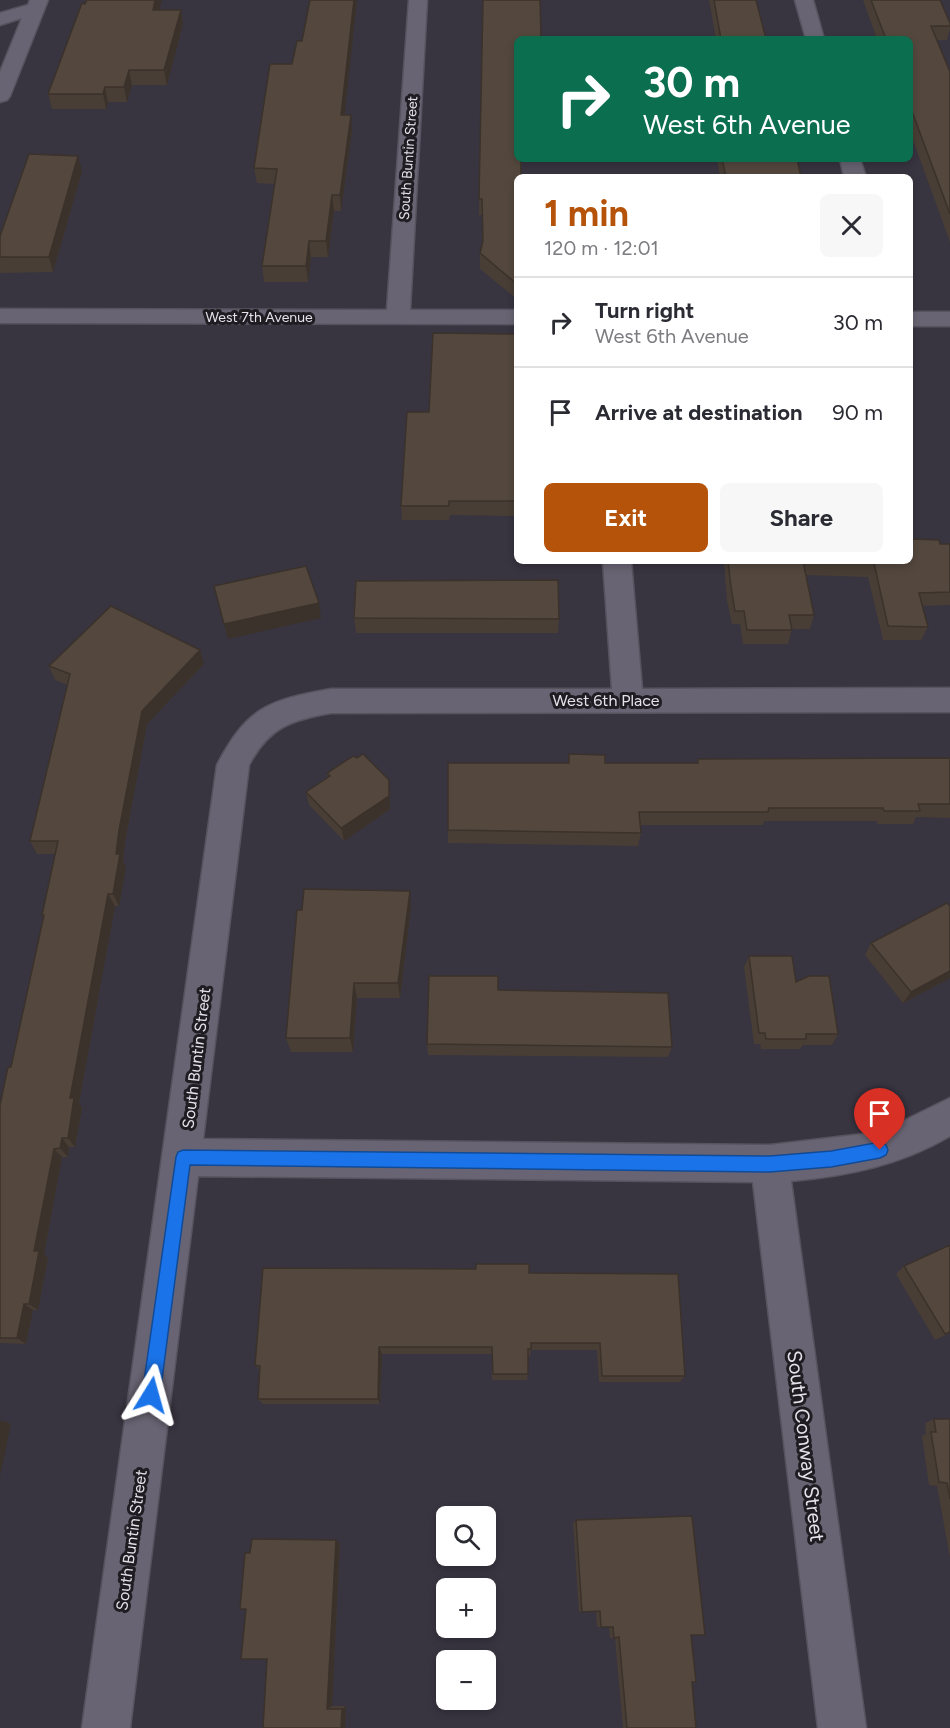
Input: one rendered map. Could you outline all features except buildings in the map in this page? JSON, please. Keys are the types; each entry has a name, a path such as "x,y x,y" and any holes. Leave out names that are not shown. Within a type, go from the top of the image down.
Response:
{"street":[{"name":"South Buntin Street","path":"398,317 418,0"},
{"path":"804,0 814,36"},
{"path":"0,19 37,4"},
{"path":"0,96 37,4"},
{"name":"West 7th Avenue","path":"0,316 514,317"},
{"path":"913,319 950,319"},
{"path":"617,564 628,700"},
{"name":"West 6th Place","path":"265,720 297,707 332,701 950,700"},
{"name":"South Buntin Street","path":"106,1728 233,765 245,739 265,720"},
{"path":"183,1157 770,1164 831,1159 880,1150 924,1133 950,1116"},
{"name":"South Conway Street","path":"770,1164 842,1728"}],"route":[{"path":"151,1395 183,1157 770,1164 831,1159 880,1150"}]}
